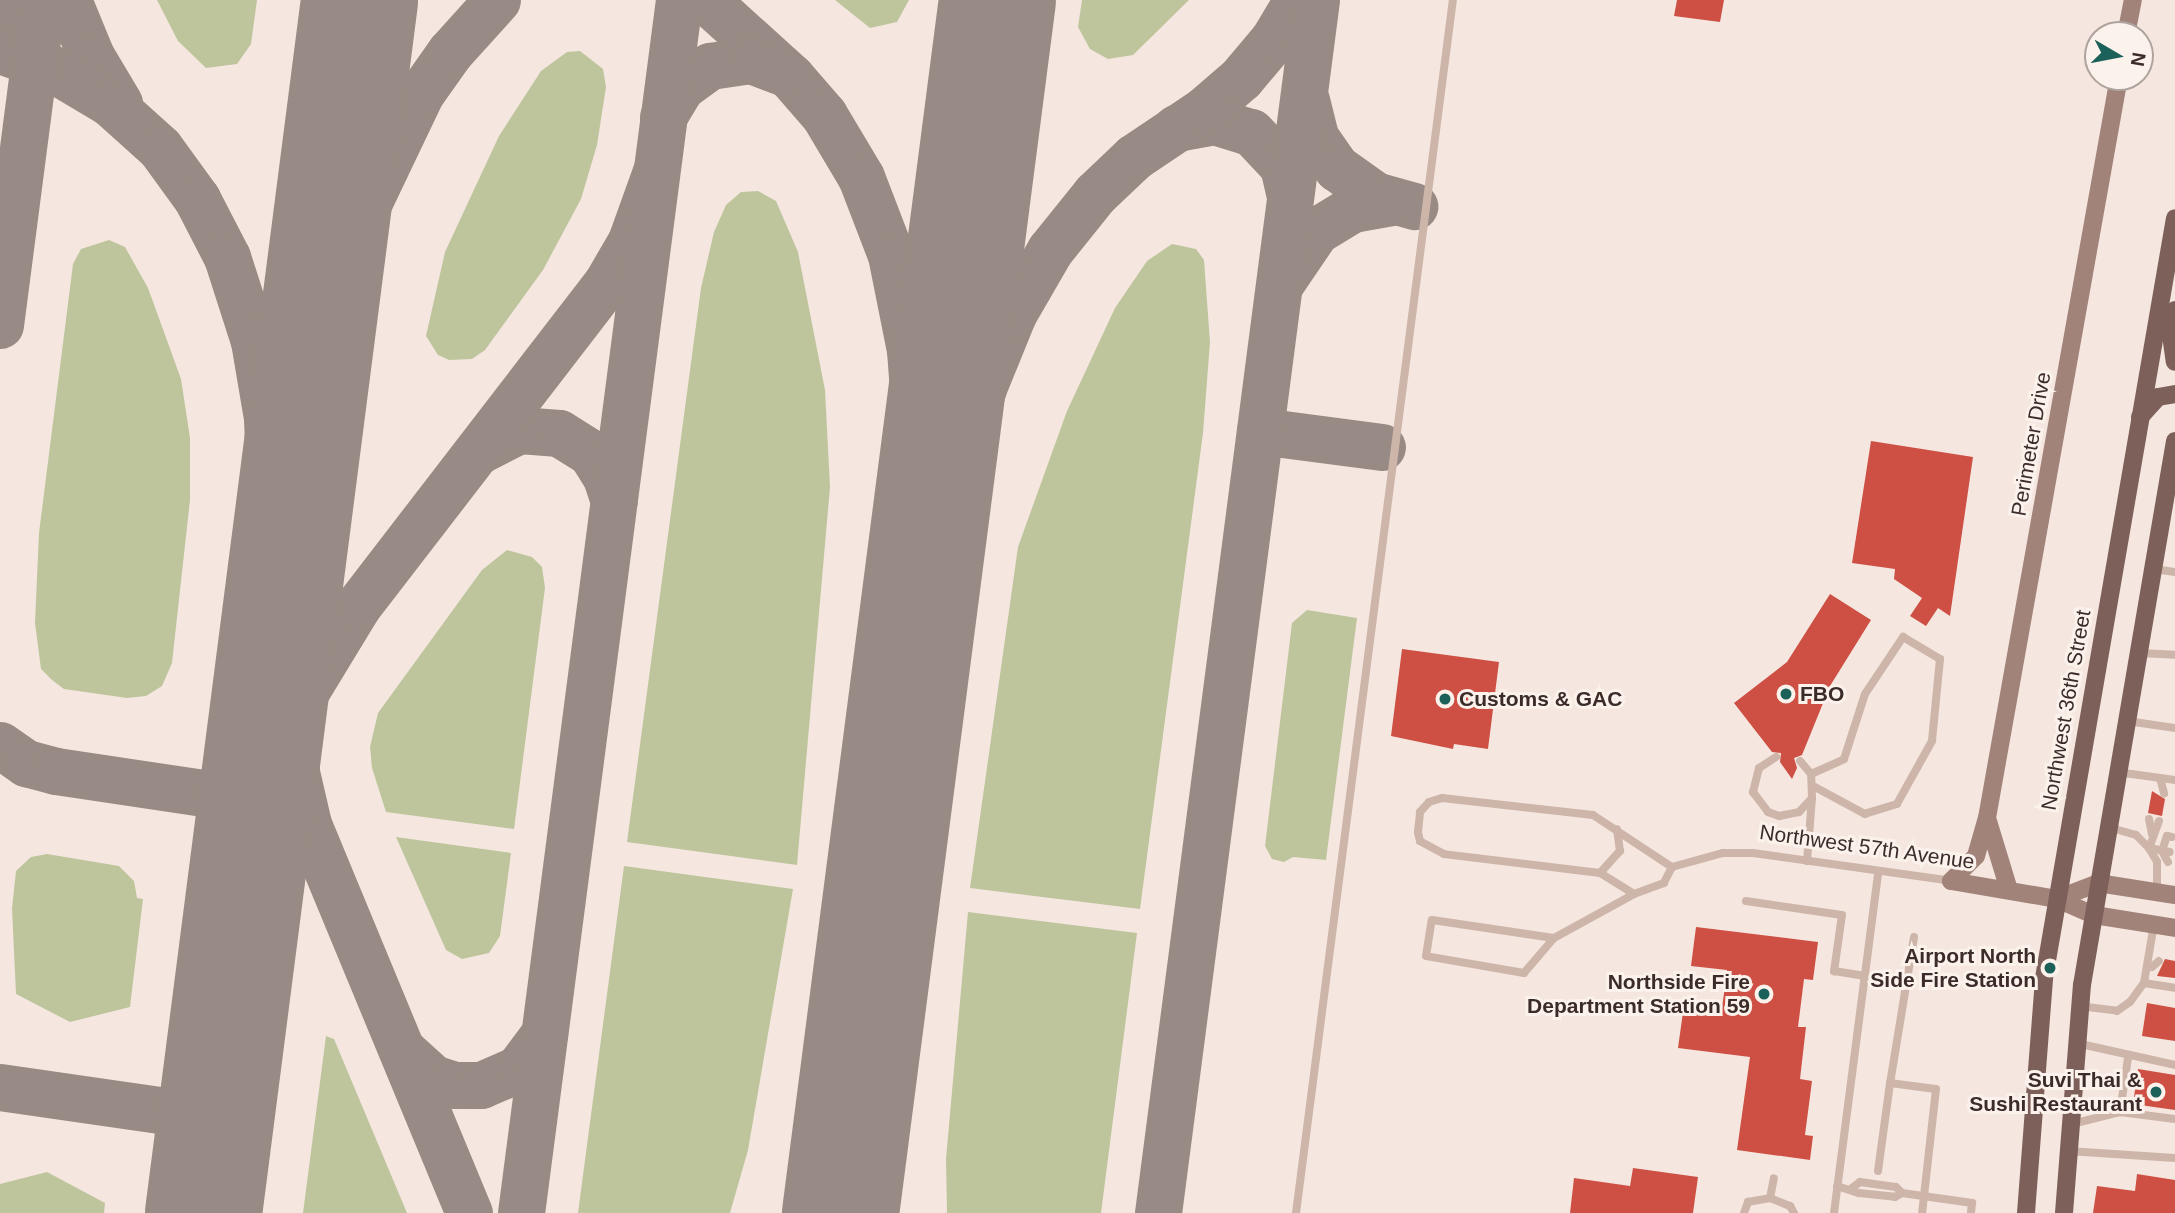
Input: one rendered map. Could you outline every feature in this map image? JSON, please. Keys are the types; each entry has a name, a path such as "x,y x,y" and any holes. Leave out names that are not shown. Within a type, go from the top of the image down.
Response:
{"main road":[{"name":"Northwest 36th Street","path":"2026,1213 2040,1010 2175,218"},
{"path":"2175,310 2171,335 2175,362"},
{"path":"2140,417 2158,397 2175,394"},
{"path":"2064,1213 2075,1043 2080,1006 2117,772 2153,569 2171,485 2175,441"}],"street":[{"path":"2129,21 2133,0"},
{"name":"Perimeter Drive","path":"1951,881 1976,856 1987,818 2117,91"},
{"name":"Perimeter Drive","path":"1987,818 2009,890"},
{"name":"Northwest 57th Avenue","path":"1951,881 2057,899 2094,915 2175,928"},
{"path":"2057,899 2098,883 2175,895"}],"lane":[{"path":"1296,1213 1453,0"},
{"path":"2153,569 2175,572"},
{"path":"1811,774 1844,759 1865,694 1903,637 1940,659 1932,741 1897,804 1865,814 1813,786"},
{"path":"2138,653 2175,655"},
{"path":"2127,720 2175,729"},
{"path":"1776,757 1759,768 1754,779 1758,803 1768,812 1792,815 1812,798"},
{"path":"1800,761 1811,774 1813,786 1807,861"},
{"path":"2117,772 2159,787 2175,780"},
{"path":"1554,937 1432,920 1426,956 1524,973 1554,937 1634,894 1664,883 1672,867 1593,815 1441,798 1429,802 1420,812 1420,841 1433,851 1600,873 1634,894"},
{"path":"2149,848 2154,820"},
{"path":"2108,827 2136,835 2149,848 2157,862 2157,892"},
{"path":"1600,873 1620,850 1616,828"},
{"path":"2168,862 2167,836 2172,837"},
{"path":"2149,848 2166,852"},
{"name":"Northwest 57th Avenue","path":"1672,867 1723,853 1807,861 1951,881"},
{"path":"1834,1213 1878,872"},
{"path":"1746,901 1842,915 1834,971 1864,976"},
{"path":"2080,1006 2116,1011 2144,983 2154,966 2154,924"},
{"path":"1878,1171 1914,937"},
{"path":"2144,983 2175,988"},
{"path":"2075,1043 2128,1058 2175,1065"},
{"path":"2120,1112 2128,1058"},
{"path":"1890,1083 1936,1089 1922,1213"},
{"path":"2070,1125 2120,1112 2175,1119"},
{"path":"2068,1151 2175,1158"},
{"path":"1769,1198 1774,1178"},
{"path":"1837,1186 1852,1188 1859,1193 1895,1197 1902,1193 1972,1203 1971,1213"},
{"path":"1744,1213 1748,1202 1769,1198 1790,1206 1794,1213"}],"green space":[{"path":"157,0 257,0 251,44 237,64 206,68 178,41"},
{"path":"835,0 909,0 897,22 870,28"},
{"path":"1082,0 1189,0 1133,55 1108,59 1090,49 1078,27"},
{"path":"580,51 603,69 606,87 597,145 581,199 543,270 485,350 472,359 449,360 438,355 426,336 445,252 499,136 541,71 567,52"},
{"path":"758,191 776,201 798,252 825,390 830,487 797,865 627,842 701,288 714,232 726,205 741,192"},
{"path":"109,240 125,247 148,288 181,379 190,438 190,500 172,663 162,686 146,696 127,698 64,689 52,680 41,669 35,623 39,533 73,264 81,249"},
{"path":"1172,244 1196,249 1204,260 1210,342 1203,433 1140,909 970,888 1018,547 1067,411 1115,308 1147,261"},
{"path":"507,550 532,557 542,567 545,588 514,829 386,812 372,768 370,747 378,713 482,570"},
{"path":"1307,610 1357,618 1326,860 1293,857 1284,862 1272,859 1265,846 1292,623"},
{"path":"396,837 511,853 500,936 489,953 462,959 446,950"},
{"path":"47,854 119,866 134,881 137,898 143,899 130,1007 70,1022 16,994 12,908 16,871 31,857"},
{"path":"624,866 793,889 748,1150 730,1213 578,1213"},
{"path":"968,912 1137,933 1101,1213 947,1213 946,1159"},
{"path":"326,1036 334,1039 407,1213 303,1213"},
{"path":"47,1172 105,1203 104,1213 0,1213 0,1184"}],"building":[{"path":"1677,0 1724,0 1720,22 1674,16"},
{"path":"1871,441 1973,457 1950,616 1938,608 1926,626 1910,616 1922,598 1894,579 1895,569 1852,563"},
{"name":"FBO","path":"1830,594 1871,620 1830,686 1802,755 1794,758 1797,768 1792,779 1780,762 1781,753 1772,752 1734,703 1787,662"},
{"name":"Customs & GAC","path":"1402,649 1499,662 1488,749 1454,744 1453,749 1391,736"},
{"path":"2152,791 2165,799 2162,816 2148,813"},
{"path":"1696,927 1818,942 1813,980 1804,979 1798,1027 1806,1027 1800,1079 1812,1081 1805,1135 1813,1136 1810,1160 1737,1150 1750,1057 1678,1048 1683,1012 1721,1016 1727,970 1691,966"},
{"path":"2165,959 2175,961 2175,978 2157,976"},
{"path":"2147,1003 2175,1008 2175,1041 2142,1036"},
{"path":"2138,1069 2175,1075 2175,1110 2133,1104"},
{"path":"1633,1168 1698,1177 1693,1213 1570,1213 1574,1178 1630,1186"},
{"path":"2137,1174 2175,1180 2175,1213 2093,1213 2097,1186 2135,1191"}],"taxiway":[{"path":"0,17 20,0"},
{"path":"0,325 42,0"},
{"path":"68,0 91,56 119,103"},
{"path":"469,1213 308,824 293,759 292,701 300,468 347,270 367,206 421,93 450,52 497,0"},
{"path":"521,1213 679,0"},
{"path":"706,0 791,77 824,115 861,177 891,255 910,350 914,405 915,464 907,592"},
{"path":"891,822 959,467 983,388 1013,314 1050,250 1095,194 1134,157 1204,110 1241,78 1273,40 1297,0"},
{"path":"1158,1213 1316,0"},
{"path":"0,50 53,69 110,103 160,148 197,199 227,257 254,341 267,418 271,518"},
{"path":"663,117 681,87 710,66 751,60 785,73"},
{"path":"1306,100 1315,137 1337,168 1375,195 1414,206"},
{"path":"1176,128 1214,121 1251,132 1283,166 1290,196"},
{"path":"0,1087 215,1118 281,771 306,691 357,607 606,284 631,241 656,171"},
{"path":"1282,281 1316,231 1352,209 1391,202"},
{"path":"478,451 519,430 559,433 591,453 606,477 614,501"},
{"path":"1260,431 1382,447"},
{"path":"0,745 26,763 56,771 257,801 259,753"},
{"path":"817,1213 872,965"},
{"path":"402,1050 433,1078 455,1085 481,1085 518,1069 544,1034"},
{"path":"862,1213 867,1091"}],"runway":[{"path":"203,1213 359,0"},
{"path":"840,1213 997,0"}],"place":[{"name":"FBO","path":"1786,694"},
{"name":"Customs & GAC","path":"1445,699"},
{"name":"Airport North Side Fire Station","path":"2050,968"},
{"name":"Northside Fire Department Station 59","path":"1764,994"},
{"name":"Suvi Thai & Sushi Restaurant","path":"2156,1092"}]}
